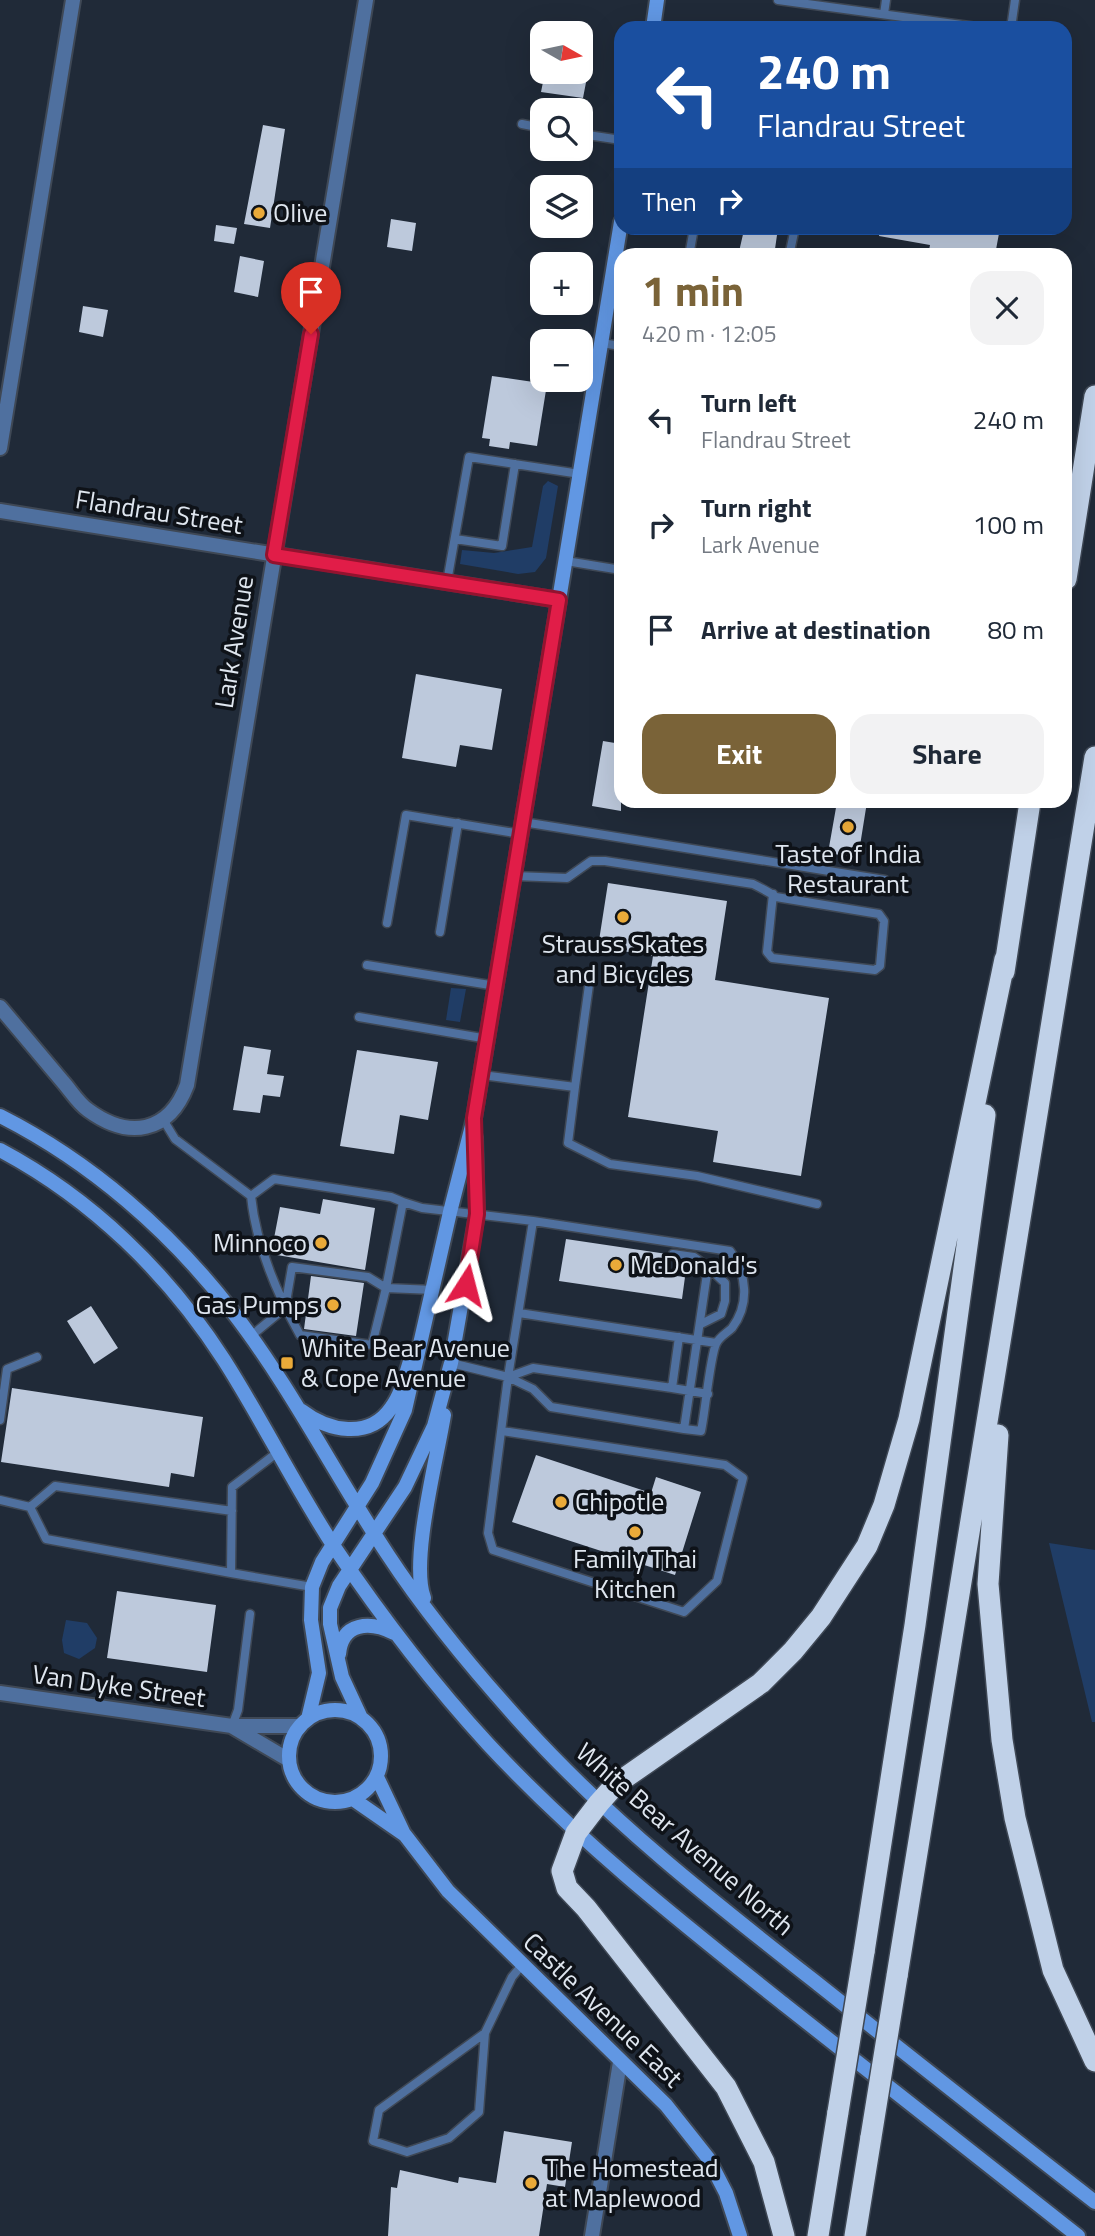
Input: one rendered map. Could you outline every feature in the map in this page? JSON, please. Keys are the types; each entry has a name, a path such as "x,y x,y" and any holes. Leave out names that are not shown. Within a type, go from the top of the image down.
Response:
{"highway":[{"path":"1072,541 1095,396"},
{"path":"855,2236 1095,757"},
{"path":"818,2236 917,1612 1005,959 1029,808"},
{"path":"784,2236 764,2162 726,2087 586,1908 566,1888 562,1871 576,1833 616,1784 723,1711 777,1667 821,1617 867,1546 884,1505 909,1419 1005,959"},
{"path":"1014,1256 991,1520 988,1584 993,1662 1010,1792 1032,1894 1052,1970 1095,2061"}],"main road":[{"path":"654,21 657,0"},
{"path":"304,1723 334,1710 361,1718 371,1727 381,1751 377,1777 371,1786 353,1799 331,1802 311,1796 296,1780 289,1760 293,1737 304,1723 319,1673 311,1620 312,1587 333,1545 385,1459 405,1410 434,1290 482,1075 601,343 614,293"},
{"name":"White Bear Avenue North","path":"0,1116 61,1152 130,1203 187,1258 251,1336 374,1533 432,1615 527,1729 599,1803 722,1908 1095,2202"},
{"path":"432,1615 420,1585 419,1559 477,1214 474,1118"},
{"path":"0,1150 71,1195 105,1221 147,1261 186,1307 225,1361 350,1570 399,1636 489,1745 576,1833 760,1985 1078,2236"},
{"path":"295,1405 317,1422 335,1429 364,1426 386,1414 400,1391 434,1290"},
{"path":"361,1718 339,1663 330,1624 330,1608 335,1593 405,1487 423,1451 434,1426 451,1363"},
{"path":"339,1663 342,1639 355,1627 380,1626 399,1636"},
{"path":"377,1777 405,1835"},
{"path":"353,1799 405,1835"},
{"name":"Castle Avenue East","path":"405,1835 448,1891 666,2105 708,2158 726,2193 740,2236"}],"street":[{"path":"0,447 73,0"},
{"name":"Lark Avenue","path":"164,1121 180,1105 187,1085 366,0"},
{"name":"Flandrau Street","path":"0,511 559,600"},
{"path":"0,1007 86,1110 112,1124 142,1129 164,1121"},
{"name":"Van Dyke Street","path":"0,1693 232,1726 304,1723"},
{"name":"Van Dyke Street","path":"232,1726 289,1760"},
{"path":"592,2236 620,2062"}],"lane":[{"path":"778,0 934,21"},
{"path":"884,14 886,0"},
{"path":"1012,21 1015,0"},
{"path":"522,124 530,126"},
{"path":"593,136 614,139"},
{"path":"601,343 614,345"},
{"path":"447,582 470,457 580,474"},
{"path":"455,539 502,546 515,464"},
{"path":"566,561 614,569"},
{"path":"387,923 406,814 885,880"},
{"path":"440,932 458,823"},
{"path":"514,876 567,878 591,861 605,861 753,884 773,894 806,904 879,914 884,920 880,966 875,970 772,958 767,952 767,937 773,894"},
{"path":"367,965 496,986"},
{"path":"589,985 568,1143 610,1164 697,1176 817,1203"},
{"path":"359,1017 488,1039"},
{"path":"482,1075 575,1087"},
{"path":"164,1121 175,1139 251,1196 254,1227 285,1308 300,1335 372,1345 403,1202"},
{"path":"251,1196 274,1179 391,1197 450,1212 533,1221 730,1251 741,1266 745,1284 742,1308 732,1327 716,1343 701,1431 551,1407 533,1389 508,1377 451,1363"},
{"path":"502,1431 725,1465 743,1478 717,1581 684,1612 494,1550 488,1533 508,1377 533,1221"},
{"path":"673,1254 694,1258 725,1283 726,1301 721,1314 701,1324"},
{"path":"251,1336 285,1308 292,1267 368,1277 386,1288 434,1290"},
{"path":"684,1429 708,1267"},
{"path":"519,1313 716,1343"},
{"path":"672,1388 679,1337"},
{"path":"0,1420 7,1369 37,1357"},
{"path":"508,1377 533,1368 708,1394"},
{"path":"231,1573 232,1487 278,1452"},
{"path":"30,1507 55,1486 232,1511"},
{"path":"0,1500 30,1507"},
{"path":"30,1507 46,1539 312,1587"},
{"path":"232,1726 238,1710 250,1614"},
{"path":"485,2034 379,2110 373,2141 407,2152 449,2138 479,2112 485,2034 512,1977 522,1965"}],"shaded area":[{"path":"548,481 558,486 546,558 535,572 518,574 460,564 462,550 494,553 532,547 543,486"},
{"path":"451,988 466,989 460,1022 446,1020"},
{"path":"1049,1543 1095,1550 1095,1722 1092,1722"},
{"path":"66,1620 87,1623 97,1638 95,1648 79,1659 64,1653 62,1640"}],"building":[{"path":"543,84 586,84 583,98 541,92"},
{"path":"263,125 285,129 270,228 244,224"},
{"path":"391,219 416,223 412,251 387,247"},
{"path":"216,225 237,228 234,244 214,241"},
{"path":"743,235 777,235 775,248 740,248"},
{"path":"999,235 996,248 929,248 930,245 879,236"},
{"path":"240,256 264,261 258,297 234,292"},
{"path":"83,306 108,310 103,337 79,332"},
{"path":"492,376 530,382 530,392 546,392 537,446 510,442 509,449 489,446 490,439 482,438"},
{"path":"416,674 502,689 492,750 460,745 456,767 402,758"},
{"path":"603,741 614,743 614,808 621,808 621,811 592,806"},
{"name":"Taste of India Restaurant","path":"836,808 866,808 858,858 828,853"},
{"path":"608,883 727,901 715,980 829,998 801,1176 713,1162 718,1131 628,1117 653,956 598,947"},
{"path":"244,1046 271,1050 267,1074 284,1076 280,1097 263,1095 260,1113 233,1110"},
{"path":"357,1050 438,1062 428,1120 400,1115 394,1154 340,1146"},
{"name":"Minnoco","path":"323,1199 375,1208 365,1270 271,1254 280,1207 320,1214"},
{"name":"McDonald's","path":"566,1239 667,1254 670,1260 668,1275 685,1277 682,1299 559,1281"},
{"name":"Gas Pumps","path":"311,1276 364,1283 356,1336 304,1329"},
{"path":"91,1306 118,1348 94,1364 67,1321"},
{"path":"12,1388 203,1417 194,1477 171,1473 169,1487 1,1462"},
{"path":"536,1455 651,1493 656,1477 701,1492 675,1575 512,1522"},
{"path":"117,1591 216,1605 207,1672 107,1658"},
{"name":"The Homestead at Maplewood","path":"504,2131 572,2142 565,2187 547,2184 539,2236 388,2236 391,2187 397,2188 400,2170 458,2183 459,2177 496,2183"}],"place":[{"name":"Olive","path":"259,213"},
{"name":"Taste of India Restaurant","path":"848,827"},
{"name":"Strauss Skates and Bicycles","path":"623,917"},
{"name":"Minnoco","path":"321,1243"},
{"name":"McDonald's","path":"616,1265"},
{"name":"Gas Pumps","path":"333,1305"},
{"name":"White Bear Avenue & Cope Avenue","path":"287,1363"},
{"name":"Chipotle","path":"561,1502"},
{"name":"Family Thai Kitchen","path":"635,1532"},
{"name":"The Homestead at Maplewood","path":"531,2183"}],"route":[{"path":"311,334 274,555 559,600 474,1118 477,1214 466,1285"}]}
